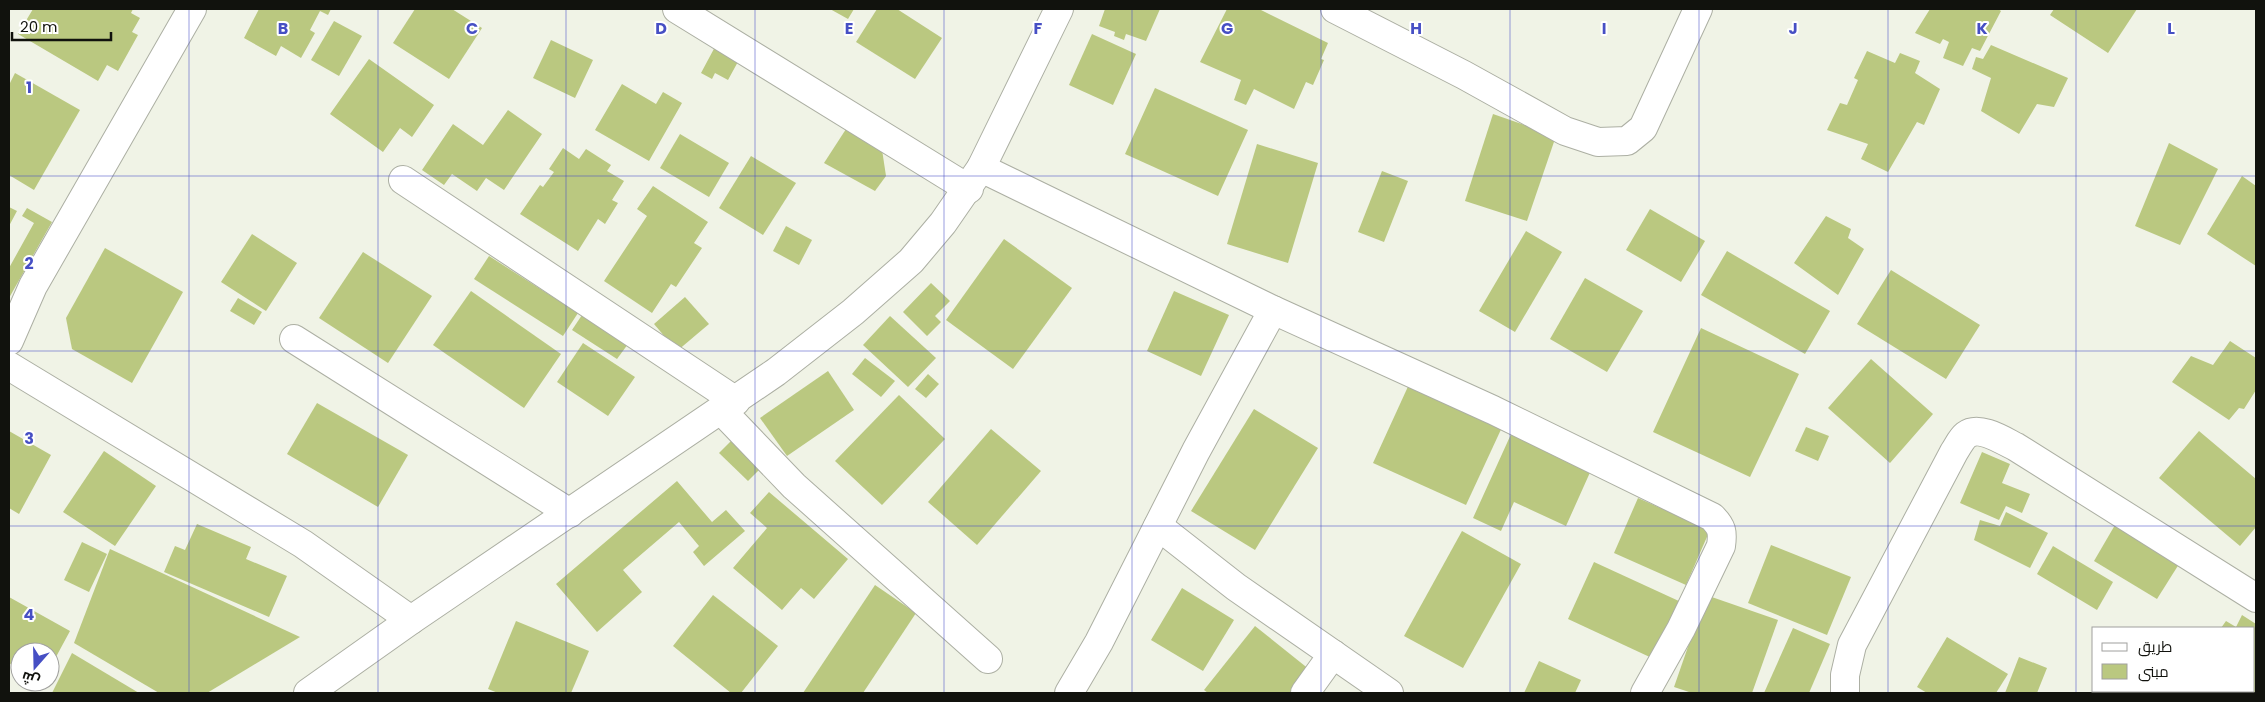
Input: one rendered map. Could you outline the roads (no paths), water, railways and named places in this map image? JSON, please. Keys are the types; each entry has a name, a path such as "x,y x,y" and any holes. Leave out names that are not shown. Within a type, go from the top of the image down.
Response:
{"street":[{"path":"9,341 33,286 192,9"},
{"path":"677,9 975,178 1493,410 1712,517 1721,525 1723,534 1721,546 1681,629 1645,693"},
{"path":"308,693 412,620 729,406 846,318 912,261 975,178 1059,9"},
{"path":"1335,9 1565,131 1598,142 1627,141 1643,128 1698,9"},
{"path":"403,180 729,406 794,486 988,658"},
{"path":"1069,693 1099,642 1196,451 1273,310"},
{"path":"294,339 570,513"},
{"path":"9,366 303,544 412,620"},
{"path":"1845,693 1845,675 1852,646 1954,452 1964,436 1970,433 1994,436 2016,447 2256,598"},
{"path":"1158,526 1236,587 1389,693"},
{"path":"1305,693 1333,654"}]}
